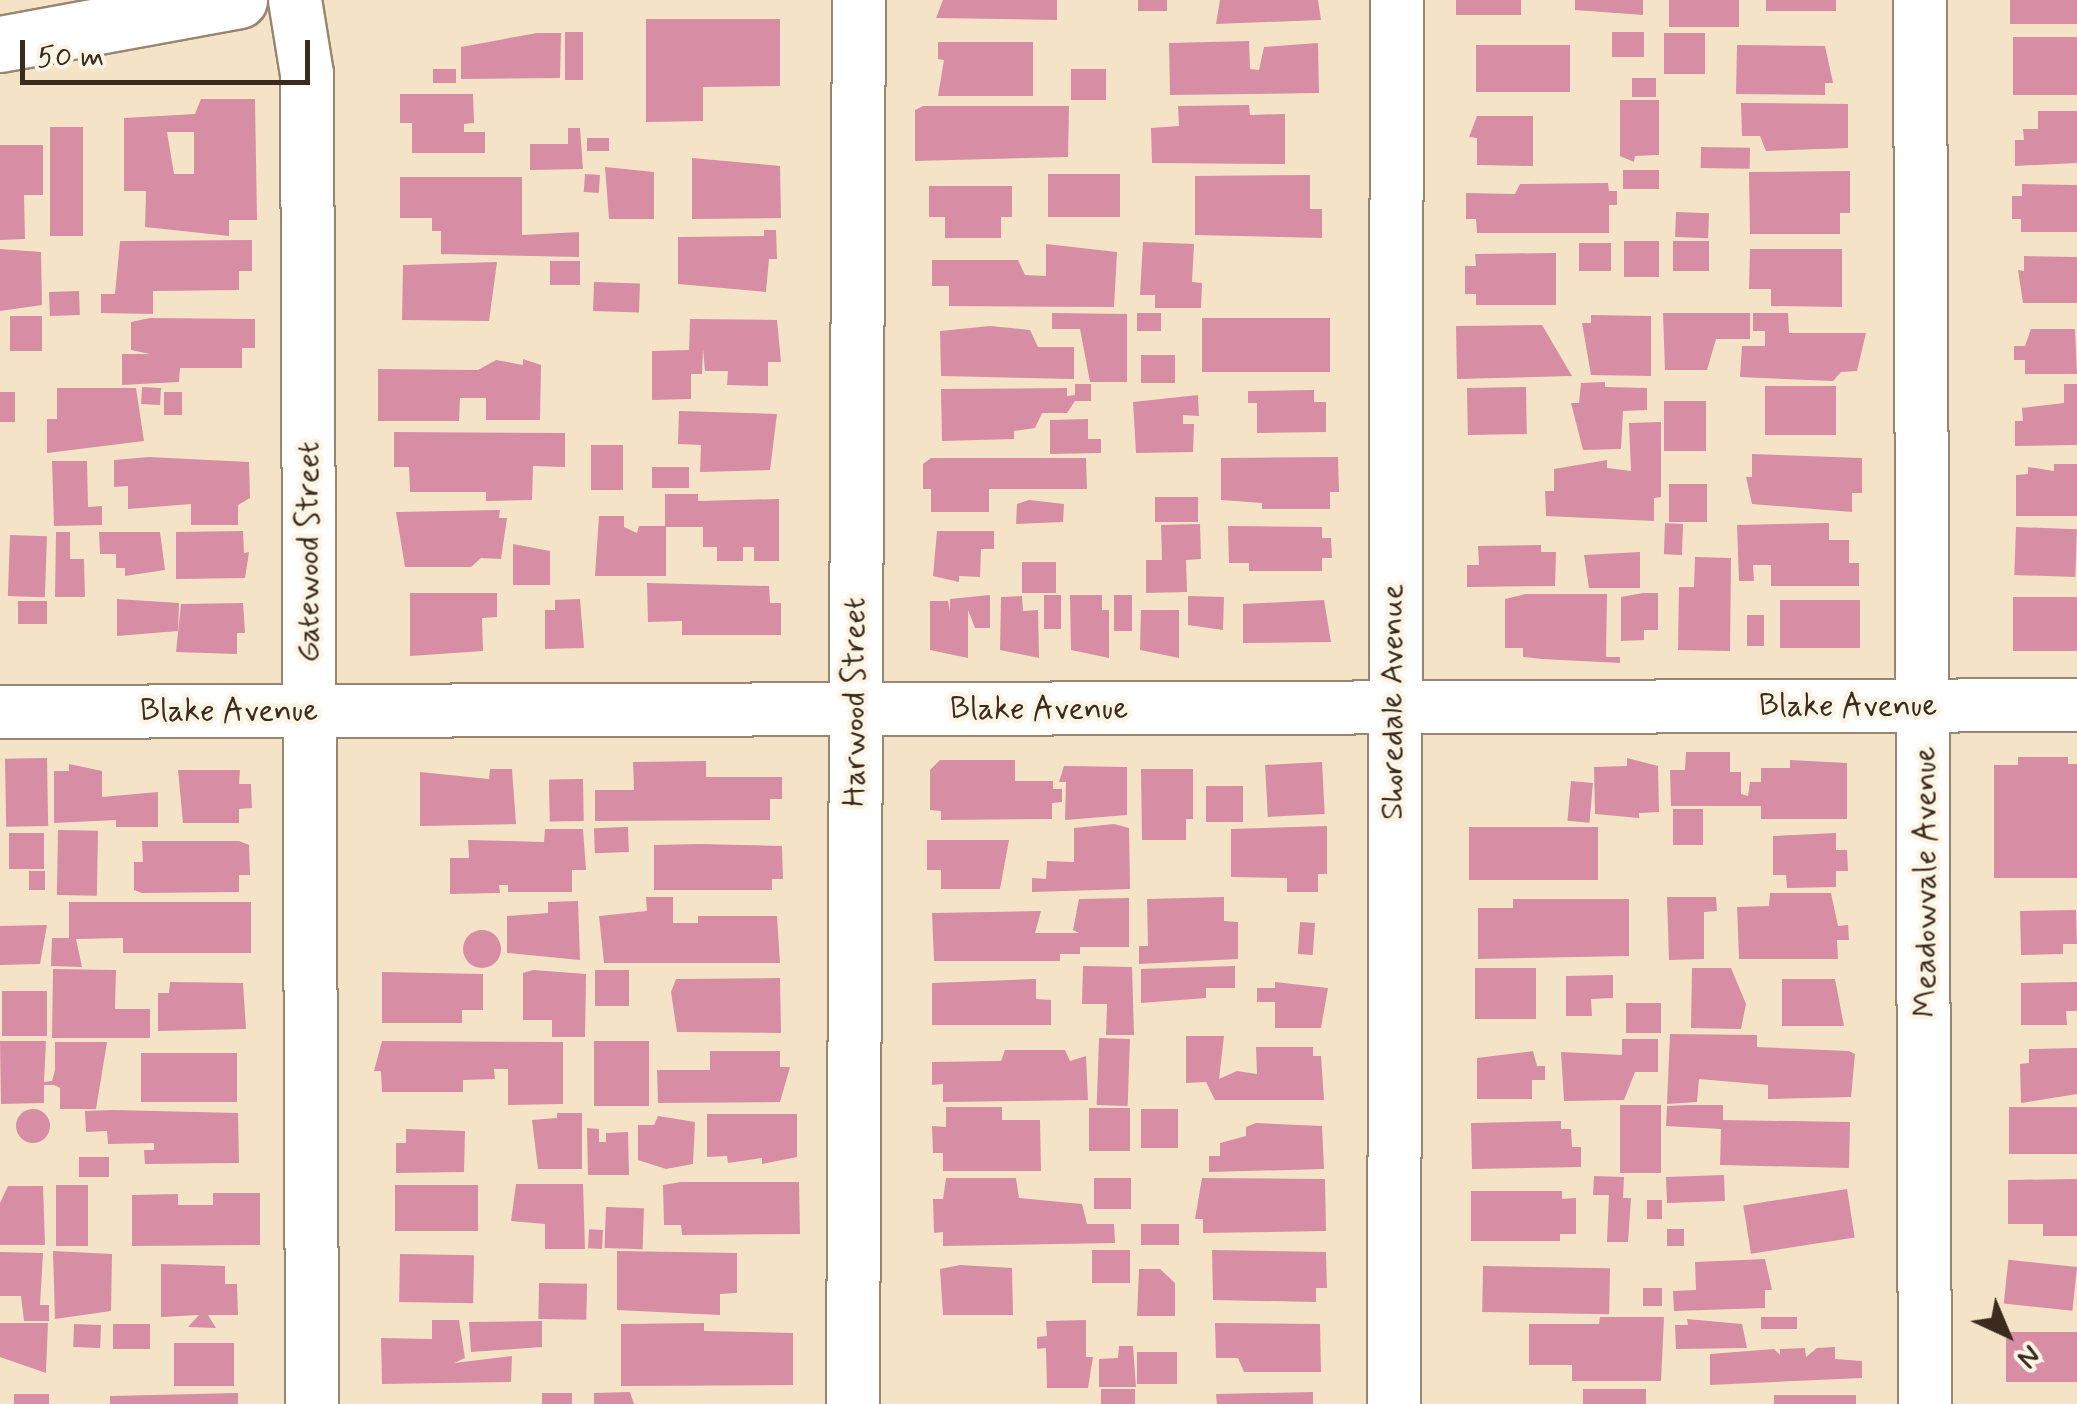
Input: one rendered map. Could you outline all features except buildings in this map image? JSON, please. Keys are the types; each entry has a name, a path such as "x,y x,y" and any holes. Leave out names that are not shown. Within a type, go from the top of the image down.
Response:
{"main road":[{"path":"0,44 239,0"}],"street":[{"name":"Gatewood Street","path":"294,0 307,74 312,1404"},
{"name":"Harwood Street","path":"854,1404 858,0"},
{"name":"Shoredale Avenue","path":"1394,1404 1392,708 1398,0"},
{"name":"Meadowvale Avenue","path":"1920,0 1927,706 1925,1404"},
{"name":"Blake Avenue","path":"0,712 2077,705"}]}
